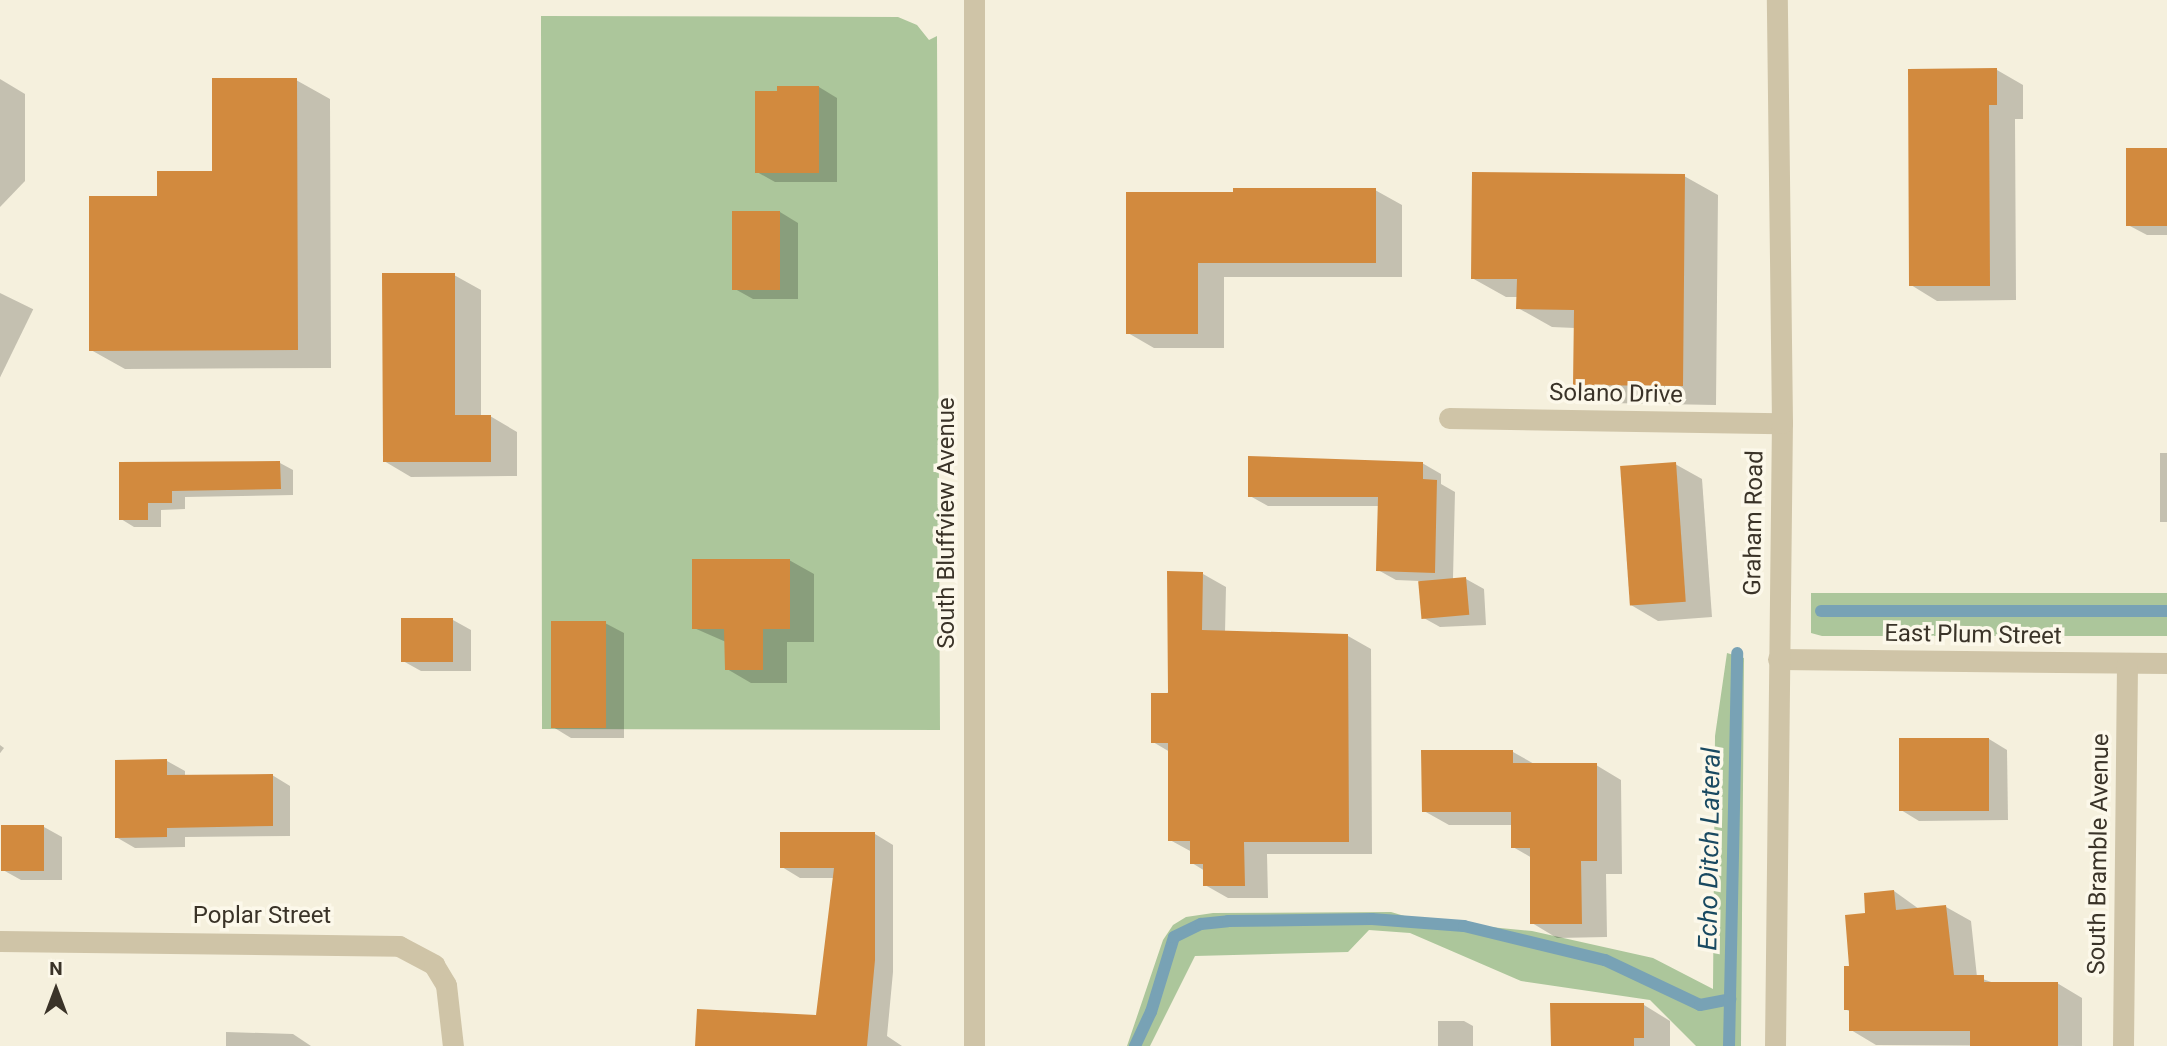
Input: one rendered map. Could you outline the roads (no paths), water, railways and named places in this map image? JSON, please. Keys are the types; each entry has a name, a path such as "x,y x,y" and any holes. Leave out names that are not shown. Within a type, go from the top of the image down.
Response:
{"street":[{"name":"South Bluffview Avenue","path":"974,0 974,1046"},
{"name":"Graham Road","path":"1775,1046 1782,423 1777,0"},
{"name":"Solano Drive","path":"1449,418 1782,423"},
{"name":"East Plum Street","path":"1779,659 2167,663"},
{"name":"South Bramble Avenue","path":"2123,1046 2127,663"},
{"name":"Poplar Street","path":"0,941 399,946 434,965 446,985 453,1046"}],"waterway":[{"name":"Echo Ditch Lateral","path":"1821,611 2167,611"},
{"name":"Echo Ditch Lateral","path":"1729,1046 1737,653"},
{"path":"1135,1046 1151,1012 1174,937 1201,924 1228,921 1372,919 1464,926 1605,960 1700,1005 1730,999"}]}
